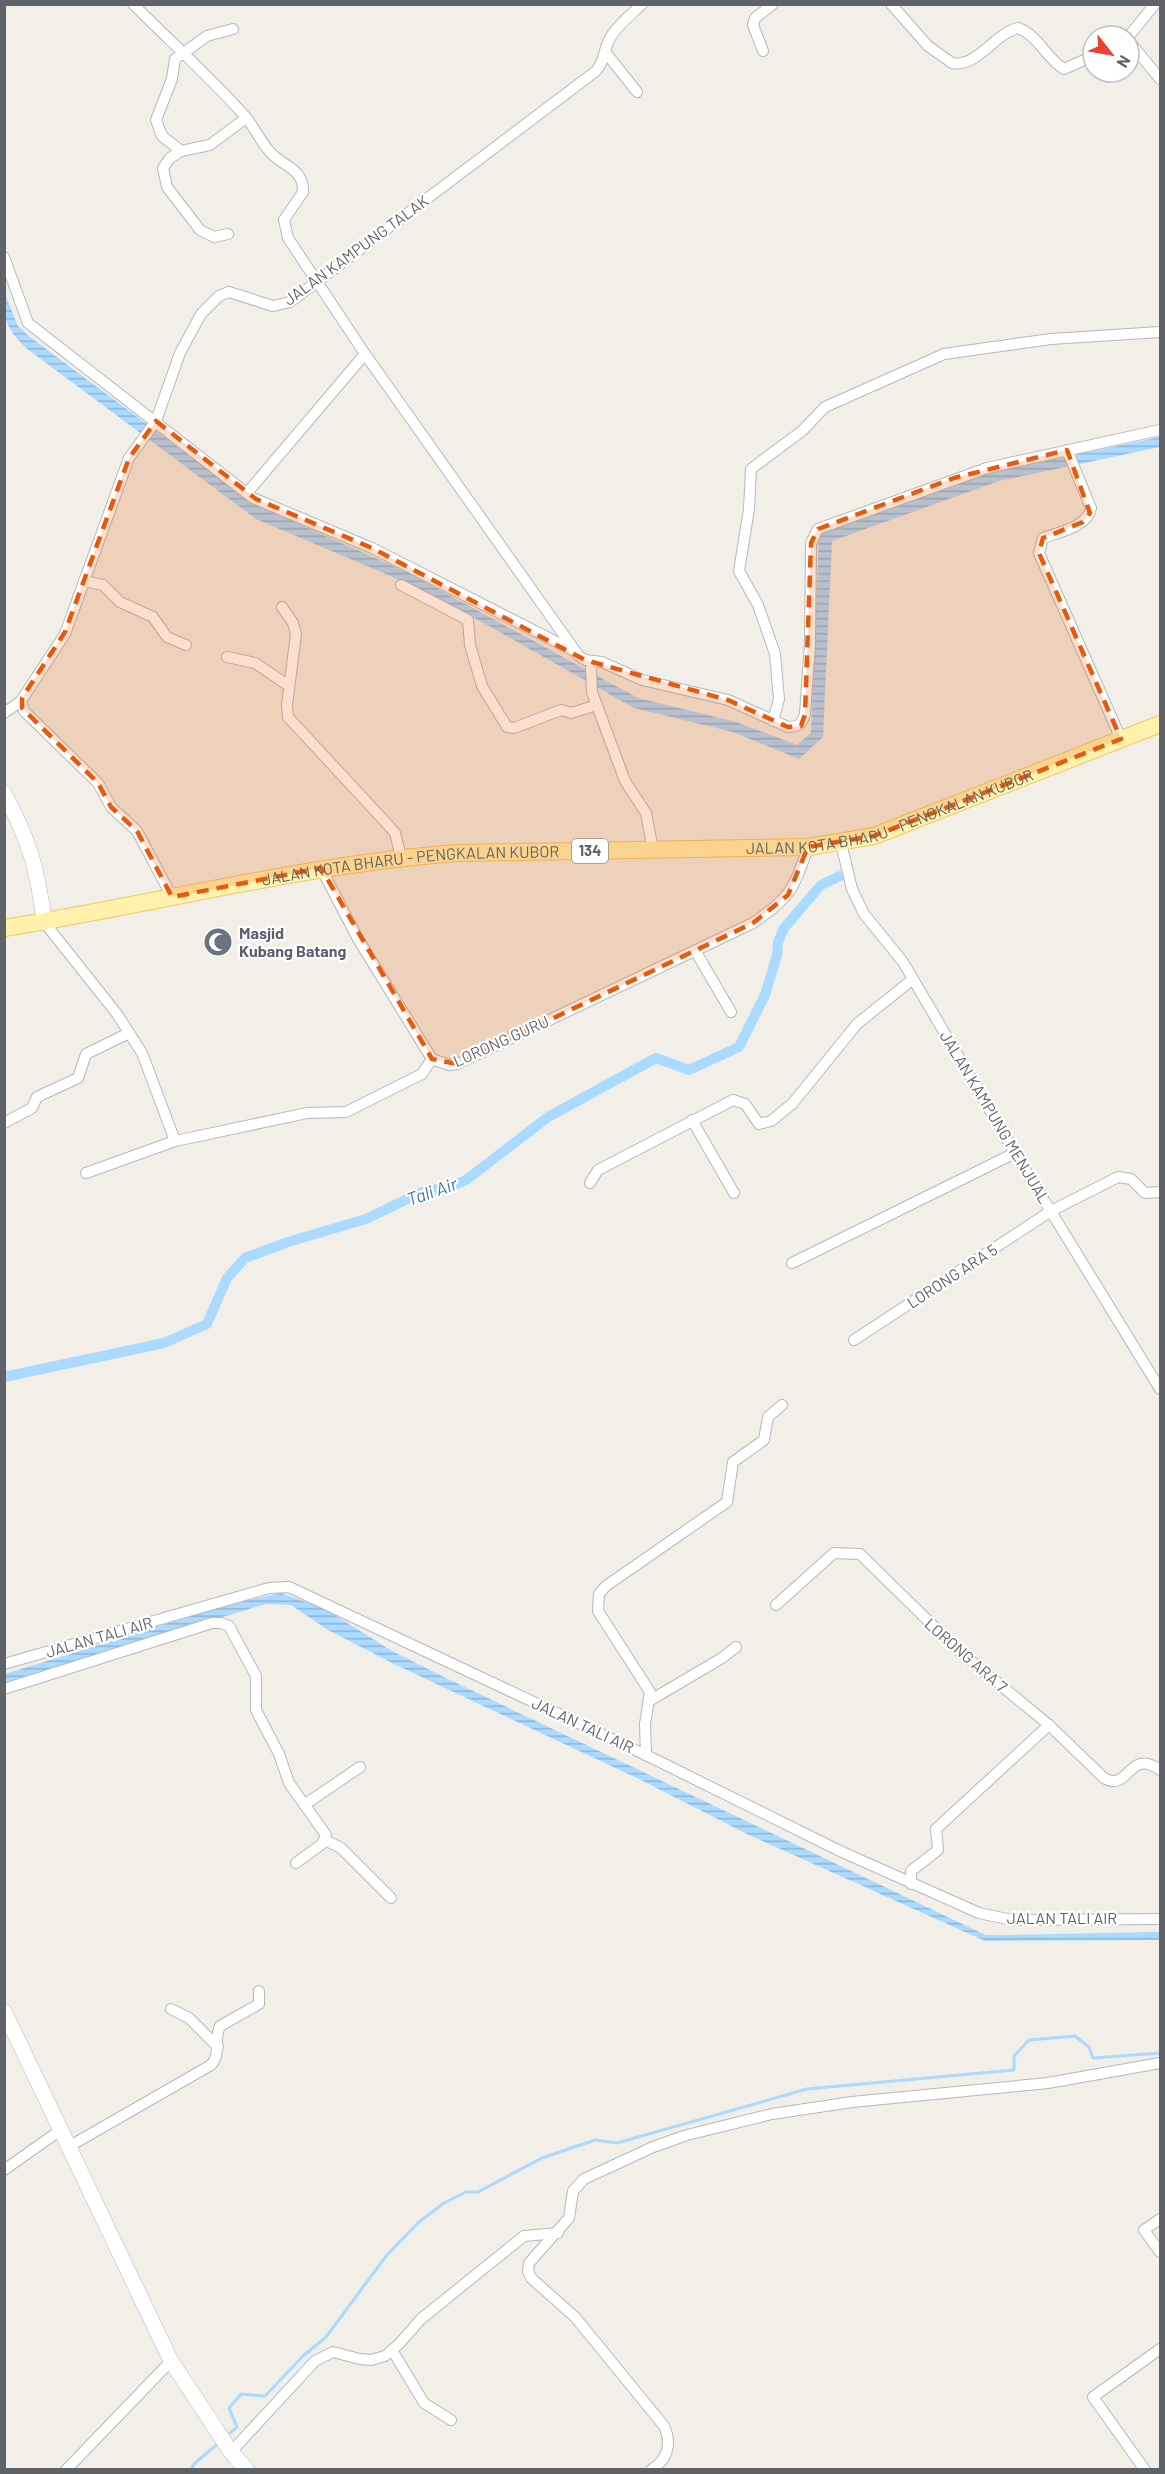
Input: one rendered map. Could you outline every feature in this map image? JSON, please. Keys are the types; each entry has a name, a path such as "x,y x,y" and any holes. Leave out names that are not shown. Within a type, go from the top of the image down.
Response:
{"main road":[{"name":"JALAN KOTA BHARU - PENGKALAN KUBOR","path":"4,928 321,868 401,857 458,853 808,847 841,843 874,836 1161,724"}],"street":[{"path":"133,4 246,118 271,153 288,164 302,179 301,199 287,214 284,227 288,238 365,354 577,652 592,665"},
{"name":"JALAN KAMPUNG TALAK","path":"4,712 21,701 65,634 129,458 154,423 189,333 201,314 219,296 234,292 269,305 282,305 317,281 596,71 604,60 609,39 642,4"},
{"path":"764,51 753,24 755,18 773,4"},
{"path":"891,4 928,46 952,63 966,62 1009,31 1018,28 1032,36 1055,63 1064,69 1081,61"},
{"path":"1139,24 1155,4"},
{"path":"181,151 162,136 156,120 172,80 173,62 181,52 207,36 233,28"},
{"path":"606,53 637,92"},
{"path":"1141,55 1161,79"},
{"path":"228,234 218,237 204,233 167,187 163,168 170,158 181,151 210,145 246,118"},
{"path":"4,257 28,323 247,493 256,499 372,548 577,652"},
{"path":"773,721 779,699 775,654 757,603 739,571 749,509 751,469 802,431 825,407 944,354 1051,339 1161,332"},
{"path":"247,493 365,354"},
{"path":"592,665 602,662 642,680 728,700 773,721 788,727 795,727 803,721 804,714 810,644 811,543 818,529 954,478 1161,430"},
{"path":"1068,452 1090,508 1088,518 1043,538 1040,542 1039,554 1121,739"},
{"path":"84,581 103,585 120,602 153,617 167,637 186,645"},
{"path":"401,585 468,620 470,645 482,686 507,727 514,728 561,710 571,712 597,705"},
{"path":"282,608 296,630 286,710 290,721 395,832 401,857"},
{"path":"227,657 255,663 290,686"},
{"path":"592,665 591,688 625,781 646,813 653,850"},
{"path":"21,701 24,711 96,781 111,807 136,831 172,897"},
{"path":"4,793 30,845 39,877 44,922 112,1007 129,1033 150,1068 175,1140"},
{"name":"JALAN KAMPUNG MENJUAL","path":"841,843 852,889 864,914 903,962 1015,1153 1161,1389"},
{"name":"LORONG GURU","path":"86,1173 175,1140 307,1113 346,1112 422,1074 432,1059 449,1065 457,1064 696,952 753,922 779,905 797,880 808,847"},
{"path":"321,868 358,939 432,1059"},
{"path":"696,952 731,1012"},
{"path":"590,1183 598,1170 733,1100 745,1104 759,1124 771,1121 792,1104 857,1024 913,980"},
{"path":"4,1123 32,1108 37,1097 78,1078 86,1054 129,1033"},
{"path":"692,1120 734,1193"},
{"path":"792,1263 1015,1153"},
{"name":"LORONG ARA 5","path":"854,1340 1051,1211 1118,1177 1131,1179 1145,1193 1161,1192"},
{"path":"646,1755 645,1724 649,1701 646,1684 598,1611 599,1594 606,1586 727,1502 731,1467 737,1459 764,1440 768,1417 782,1405"},
{"name":"LORONG ARA 7","path":"776,1605 834,1553 860,1554 958,1650 1049,1725 1110,1781 1120,1780 1142,1762 1152,1764 1161,1770"},
{"name":"JALAN TALI AIR","path":"4,1664 279,1585 299,1590 911,1884 997,1918 1161,1919"},
{"path":"4,1689 221,1623 234,1632 256,1676 256,1710 279,1754 289,1783 324,1830 325,1840"},
{"path":"649,1701 722,1658 736,1647"},
{"path":"911,1884 911,1871 938,1848 936,1829 1049,1725"},
{"path":"304,1805 360,1767"},
{"path":"296,1863 325,1840"},
{"path":"325,1840 341,1848 391,1898"},
{"path":"70,2146 211,2065 216,2060 217,2032 220,2026 259,2004 259,1991"},
{"path":"171,2009 189,2018 218,2047"},
{"path":"4,2011 70,2146 135,2291 171,2361 231,2452 247,2469"},
{"path":"651,2469 665,2456 669,2445 664,2426 575,2317 531,2278 528,2271 529,2264 558,2233 572,2213 573,2191 584,2180 653,2146 772,2114 852,2102 1048,2084 1161,2063"},
{"path":"4,2170 62,2129"},
{"path":"1161,2219 1144,2230 1161,2252"},
{"path":"231,2452 315,2361 325,2354 333,2352 371,2360 392,2350 421,2319 524,2236 558,2233"},
{"path":"1145,2469 1093,2397 1161,2349"},
{"path":"392,2350 424,2403 451,2420"},
{"path":"66,2469 171,2361"}],"highlighted area":[{"path":"156,421 256,499 372,548 585,660 728,700 788,727 801,726 805,714 811,543 818,529 954,478 1067,450 1090,513 1083,522 1043,538 1039,553 1121,739 874,836 808,847 788,895 753,923 457,1064 432,1059 321,868 172,897 137,831 111,807 98,783 22,708 22,698 65,632 129,458"}],"water":[{"path":"4,292 18,326 30,337 254,504 409,573 638,698 736,722 797,745 811,733 819,534 984,474 1160,437 1160,447 999,481 832,541 823,737 799,759 733,732 634,708 473,617 393,577 256,519 26,348 7,323"},
{"path":"281,1593 325,1609 392,1651 452,1681 986,1935 1160,1932 1160,1940 985,1941 747,1834 641,1780 394,1664 328,1630 291,1605 266,1604 5,1682 5,1674 230,1604"}],"waterway":[{"name":"Tali Air","path":"4,1377 164,1343 207,1324 227,1278 245,1258 288,1242 366,1219 422,1192 450,1187 466,1180 548,1117 656,1058 689,1070 739,1047 765,995 777,955 778,942 784,928 821,885 840,876"},
{"path":"230,2433 237,2427 229,2408 241,2394 265,2396 303,2356 326,2337 386,2256 419,2222 444,2203 466,2192 478,2192 542,2158 595,2140 617,2143 807,2089 1014,2070 1014,2056 1029,2040 1075,2036 1089,2047 1093,2058 1160,2053"},
{"path":"191,2470 194,2464 216,2445"}],"place":[{"name":"Masjid Kubang Batang","path":"218,942"}]}
